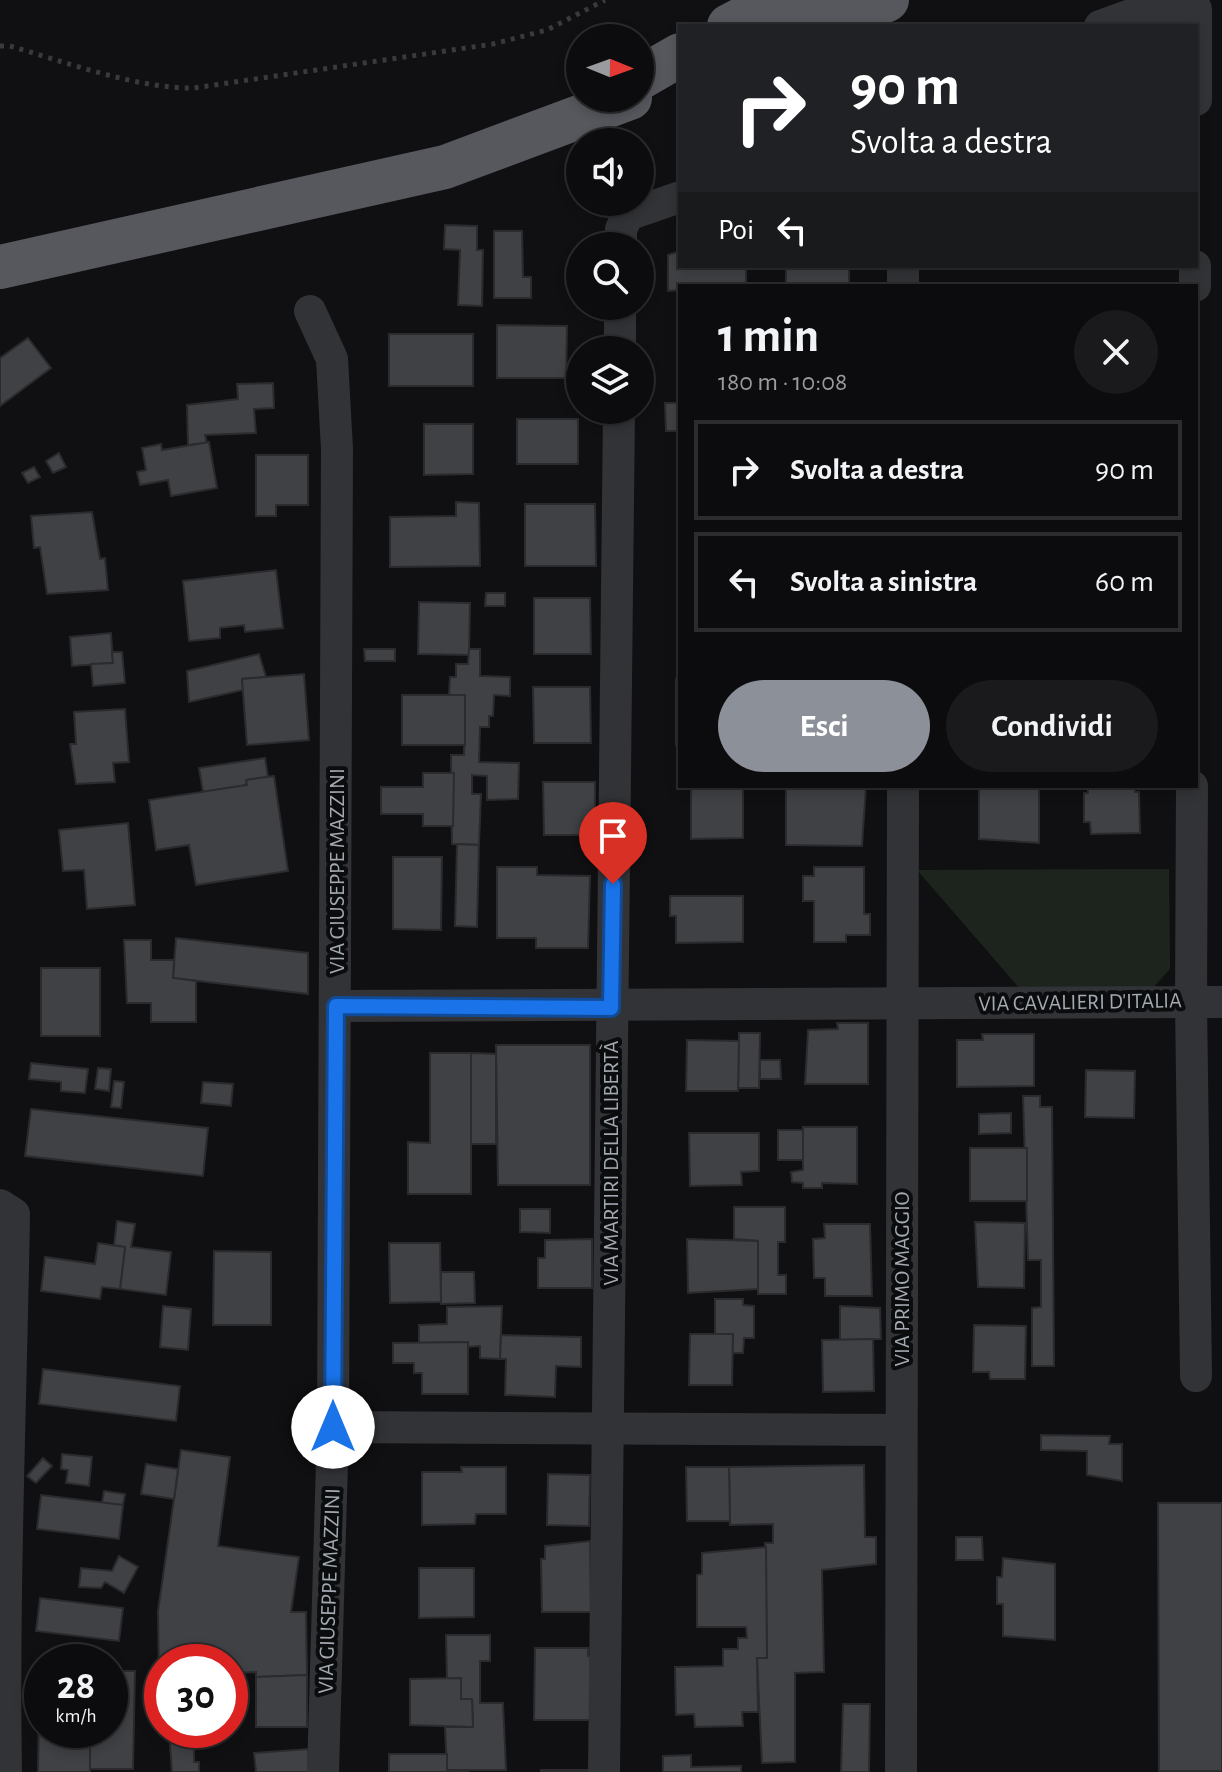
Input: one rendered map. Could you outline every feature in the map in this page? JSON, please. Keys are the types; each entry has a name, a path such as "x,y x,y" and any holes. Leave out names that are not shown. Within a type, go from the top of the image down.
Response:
{"highway":[{"path":"733,24 778,0"},
{"path":"791,24 836,0"},
{"path":"832,24 887,0"},
{"path":"0,267 445,167 535,134 658,81"},
{"path":"535,134 576,112"}],"street":[{"path":"1106,24 1150,8 1196,9 1196,24"},
{"path":"624,231 678,198"},
{"name":"VIA GIUSEPPE MAZZINI","path":"310,311 332,359 337,449 333,1427 323,1772"},
{"name":"VIA MARTIRI DELLA LIBERTÀ","path":"604,1772 619,424"},
{"name":"VIA PRIMO MAGGIO","path":"901,1772 903,788"},
{"name":"VIA CAVALIERI D'ITALIA","path":"336,1006 611,1008 901,1002 1207,1002 1192,788"},
{"path":"1196,1376 1207,1002"},
{"path":"0,1205 14,1214 11,1442 4,1627 6,1772"},
{"path":"333,1427 901,1430"}],"path":[{"path":"0,46 10,46 139,82 194,88 493,44 547,30 605,0"}],"shaded area":[{"path":"1169,869 1170,969 1151,990 1022,991 917,870"}],"building":[{"path":"445,225 477,226 477,250 483,250 482,306 458,305 460,250 444,249"},
{"path":"494,231 522,231 523,277 531,277 531,298 494,298"},
{"path":"678,252 678,268 746,268 746,284 678,284 678,290 668,291 668,255"},
{"path":"786,268 849,268 849,284 786,284"},
{"path":"497,325 567,326 566,378 497,378"},
{"path":"389,334 473,334 473,386 389,386"},
{"path":"28,338 51,368 0,406 0,358"},
{"path":"273,383 274,408 254,409 256,433 205,435 207,443 188,445 187,405 238,399 237,384"},
{"path":"665,403 678,403 678,431 666,431"},
{"path":"517,419 566,419 566,424 578,424 578,464 517,464"},
{"path":"424,424 473,424 473,474 424,475"},
{"path":"209,442 217,488 171,496 168,480 140,485 137,472 146,470 142,448 161,444 162,450"},
{"path":"59,453 66,467 53,473 46,461"},
{"path":"256,455 308,455 308,505 276,505 276,516 256,516"},
{"path":"34,467 40,477 28,483 22,473"},
{"path":"456,502 479,503 480,566 390,567 390,517 456,516"},
{"path":"525,504 595,504 596,566 525,566"},
{"path":"92,512 100,559 105,558 108,590 47,594 40,547 34,548 31,516"},
{"path":"276,570 283,628 245,632 244,625 220,628 220,638 189,641 183,581"},
{"path":"486,593 505,593 505,606 485,606"},
{"path":"534,598 590,598 591,654 534,654"},
{"path":"419,602 470,603 469,655 418,654"},
{"path":"111,633 113,663 72,666 70,637"},
{"path":"364,649 395,649 395,661 365,661"},
{"path":"469,649 480,649 480,676 510,677 510,696 494,695 489,727 480,727 479,762 519,763 518,799 487,800 487,776 472,775 472,794 481,794 479,845 452,844 451,755 464,755 465,695 449,695 450,677 456,677 456,664 468,664"},
{"path":"112,652 122,652 125,683 93,686 91,664 113,663"},
{"path":"259,654 266,677 242,679 243,690 189,702 187,671"},
{"path":"304,674 309,740 247,745 242,679"},
{"path":"676,679 678,679 678,745"},
{"path":"533,687 590,687 591,743 534,743"},
{"path":"402,695 465,695 465,745 402,745"},
{"path":"125,709 129,762 113,763 115,782 76,784 70,744 76,744 74,712"},
{"path":"265,758 268,777 246,780 247,785 203,792 199,768"},
{"path":"423,773 454,773 453,826 423,826 423,814 381,814 381,787 423,787"},
{"path":"274,776 288,871 196,885 189,845 156,850 149,800 247,785 246,780"},
{"path":"543,782 595,782 595,835 544,835"},
{"path":"743,788 743,838 691,839 691,789"},
{"path":"786,788 866,788 862,846 786,845"},
{"path":"979,788 1039,788 1039,843 979,839"},
{"path":"1088,788 1135,788 1135,792 1139,792 1140,833 1091,834 1090,822 1084,822 1084,793 1088,793"},
{"path":"128,823 135,905 87,909 84,870 63,871 59,830"},
{"path":"457,844 479,845 477,927 455,926"},
{"path":"393,857 442,857 441,930 393,929"},
{"path":"497,867 537,867 537,875 590,876 588,948 536,948 536,938 497,938"},
{"path":"814,867 864,867 864,914 870,914 870,935 846,935 846,942 814,942 814,901 803,901 803,876 814,876"},
{"path":"670,896 743,896 743,942 676,943 676,916 670,916"},
{"path":"176,938 308,953 308,994 173,978"},
{"path":"124,940 151,940 151,960 174,960 173,978 196,981 196,1022 151,1022 151,1003 127,1003"},
{"path":"41,968 100,968 100,1036 41,1036"},
{"path":"837,1023 868,1023 868,1084 805,1084 808,1030 838,1029"},
{"path":"739,1033 760,1033 759,1088 738,1088"},
{"path":"982,1034 1034,1034 1034,1086 957,1087 957,1040 983,1040"},
{"path":"687,1040 739,1041 738,1091 686,1091"},
{"path":"496,1045 590,1045 590,1185 498,1185"},
{"path":"430,1053 471,1053 471,1194 408,1194 408,1142 430,1143"},
{"path":"471,1053 496,1054 496,1144 471,1144"},
{"path":"760,1060 780,1060 781,1079 760,1079"},
{"path":"31,1063 88,1069 85,1093 61,1091 61,1082 29,1079"},
{"path":"98,1068 111,1069 109,1091 95,1089"},
{"path":"1086,1070 1135,1071 1134,1118 1085,1117"},
{"path":"114,1081 124,1082 121,1108 111,1107"},
{"path":"203,1082 233,1084 231,1106 201,1103"},
{"path":"1023,1096 1040,1096 1040,1107 1052,1107 1054,1366 1032,1366 1032,1308 1041,1307 1041,1260 1028,1260"},
{"path":"31,1109 208,1128 203,1176 25,1156"},
{"path":"1011,1113 1011,1133 979,1134 979,1114"},
{"path":"803,1127 857,1127 857,1184 822,1183 822,1188 803,1188 803,1183 792,1182 791,1172 803,1170"},
{"path":"778,1130 803,1130 803,1160 778,1160"},
{"path":"689,1133 759,1133 759,1171 741,1172 742,1185 690,1186"},
{"path":"970,1148 1027,1148 1027,1201 970,1201"},
{"path":"734,1207 785,1207 785,1242 778,1242 778,1275 786,1275 786,1294 758,1294 758,1241 734,1239"},
{"path":"520,1209 550,1209 550,1233 520,1232"},
{"path":"117,1221 135,1224 131,1247 171,1252 166,1295 120,1289 125,1247 114,1245"},
{"path":"975,1222 1025,1223 1024,1288 978,1287"},
{"path":"824,1224 870,1224 872,1296 825,1296 825,1278 814,1278 813,1239 825,1238"},
{"path":"592,1239 592,1288 538,1288 538,1258 545,1258 545,1240"},
{"path":"687,1239 758,1241 758,1289 688,1293"},
{"path":"98,1243 125,1247 120,1289 102,1287 100,1299 41,1291 45,1257 95,1264"},
{"path":"389,1243 440,1243 441,1302 390,1303"},
{"path":"214,1251 271,1252 271,1325 213,1325"},
{"path":"441,1272 474,1272 475,1303 441,1304"},
{"path":"715,1299 743,1299 743,1305 754,1306 754,1338 744,1338 743,1353 732,1353 733,1334 715,1334"},
{"path":"163,1306 191,1309 188,1350 160,1347"},
{"path":"502,1306 500,1359 480,1358 480,1346 467,1347 468,1342 419,1343 419,1325 447,1324 447,1307"},
{"path":"840,1306 880,1308 881,1339 840,1340"},
{"path":"974,1325 1026,1326 1025,1379 990,1379 989,1372 973,1372"},
{"path":"690,1334 733,1334 732,1385 689,1385"},
{"path":"501,1335 581,1337 581,1367 556,1366 555,1397 505,1395 506,1359 500,1359"},
{"path":"873,1339 874,1391 823,1392 822,1340"},
{"path":"468,1342 468,1394 422,1394 422,1373 414,1373 414,1363 393,1363 393,1343"},
{"path":"43,1369 180,1386 176,1421 39,1404"},
{"path":"1041,1435 1110,1436 1109,1444 1122,1444 1122,1481 1087,1475 1087,1451 1041,1450"},
{"path":"181,1450 230,1457 218,1546 299,1557 291,1612 306,1612 307,1675 256,1677 256,1672 248,1672 248,1644 159,1644 158,1611"},
{"path":"62,1454 92,1457 89,1486 66,1483 68,1470 61,1469"},
{"path":"43,1458 52,1466 36,1483 27,1476"},
{"path":"146,1464 178,1469 174,1499 141,1494"},
{"path":"864,1465 865,1537 876,1537 876,1564 822,1570 824,1672 795,1673 795,1762 762,1763 757,1658 767,1658 765,1543 773,1543 773,1524 730,1525 729,1467"},
{"path":"461,1467 506,1467 506,1514 476,1514 475,1524 422,1525 422,1472 462,1472"},
{"path":"686,1467 729,1467 730,1521 687,1521"},
{"path":"548,1474 590,1475 589,1526 547,1525"},
{"path":"104,1491 125,1494 123,1505 102,1503"},
{"path":"41,1495 123,1505 119,1539 37,1529"},
{"path":"1158,1503 1222,1503 1222,1771 1159,1771"},
{"path":"956,1537 982,1537 983,1560 956,1560"},
{"path":"590,1541 591,1612 542,1612 541,1559 545,1559 545,1546"},
{"path":"766,1547 767,1658 757,1658 758,1712 742,1712 743,1726 695,1727 694,1714 676,1715 675,1667 723,1666 723,1649 738,1649 738,1638 747,1638 746,1627 697,1627 697,1575 702,1574 702,1553"},
{"path":"119,1556 138,1567 124,1593 105,1582 101,1588 79,1587 81,1568 112,1571"},
{"path":"1003,1558 1055,1564 1055,1640 1003,1636 1003,1604 997,1604 997,1577 1002,1577"},
{"path":"419,1568 474,1568 474,1617 419,1618"},
{"path":"40,1598 123,1608 119,1641 36,1631"},
{"path":"446,1635 490,1635 490,1661 480,1661 480,1703 503,1703 506,1770 447,1770 445,1727 473,1727 472,1699 461,1699 461,1678 447,1679"},
{"path":"535,1648 588,1648 588,1656 591,1656 591,1720 534,1720"},
{"path":"128,1671 135,1671 133,1769 90,1769 90,1748 128,1748"},
{"path":"307,1675 307,1727 256,1727 256,1677"},
{"path":"461,1678 461,1699 472,1699 473,1727 410,1725 410,1679"},
{"path":"843,1704 870,1704 869,1772 841,1772"},
{"path":"38,1748 90,1748 90,1772 38,1772"},
{"path":"170,1748 194,1748 194,1762 199,1762 199,1772 172,1772"},
{"path":"308,1749 309,1772 256,1772 254,1753"},
{"path":"389,1754 447,1754 447,1770 469,1772 389,1772"},
{"path":"691,1755 691,1767 741,1766 741,1772 663,1772 663,1756"},
{"path":"590,1770 590,1772 541,1772"}],"route":[{"path":"333,1427 336,1006 611,1008 613,884"}]}
